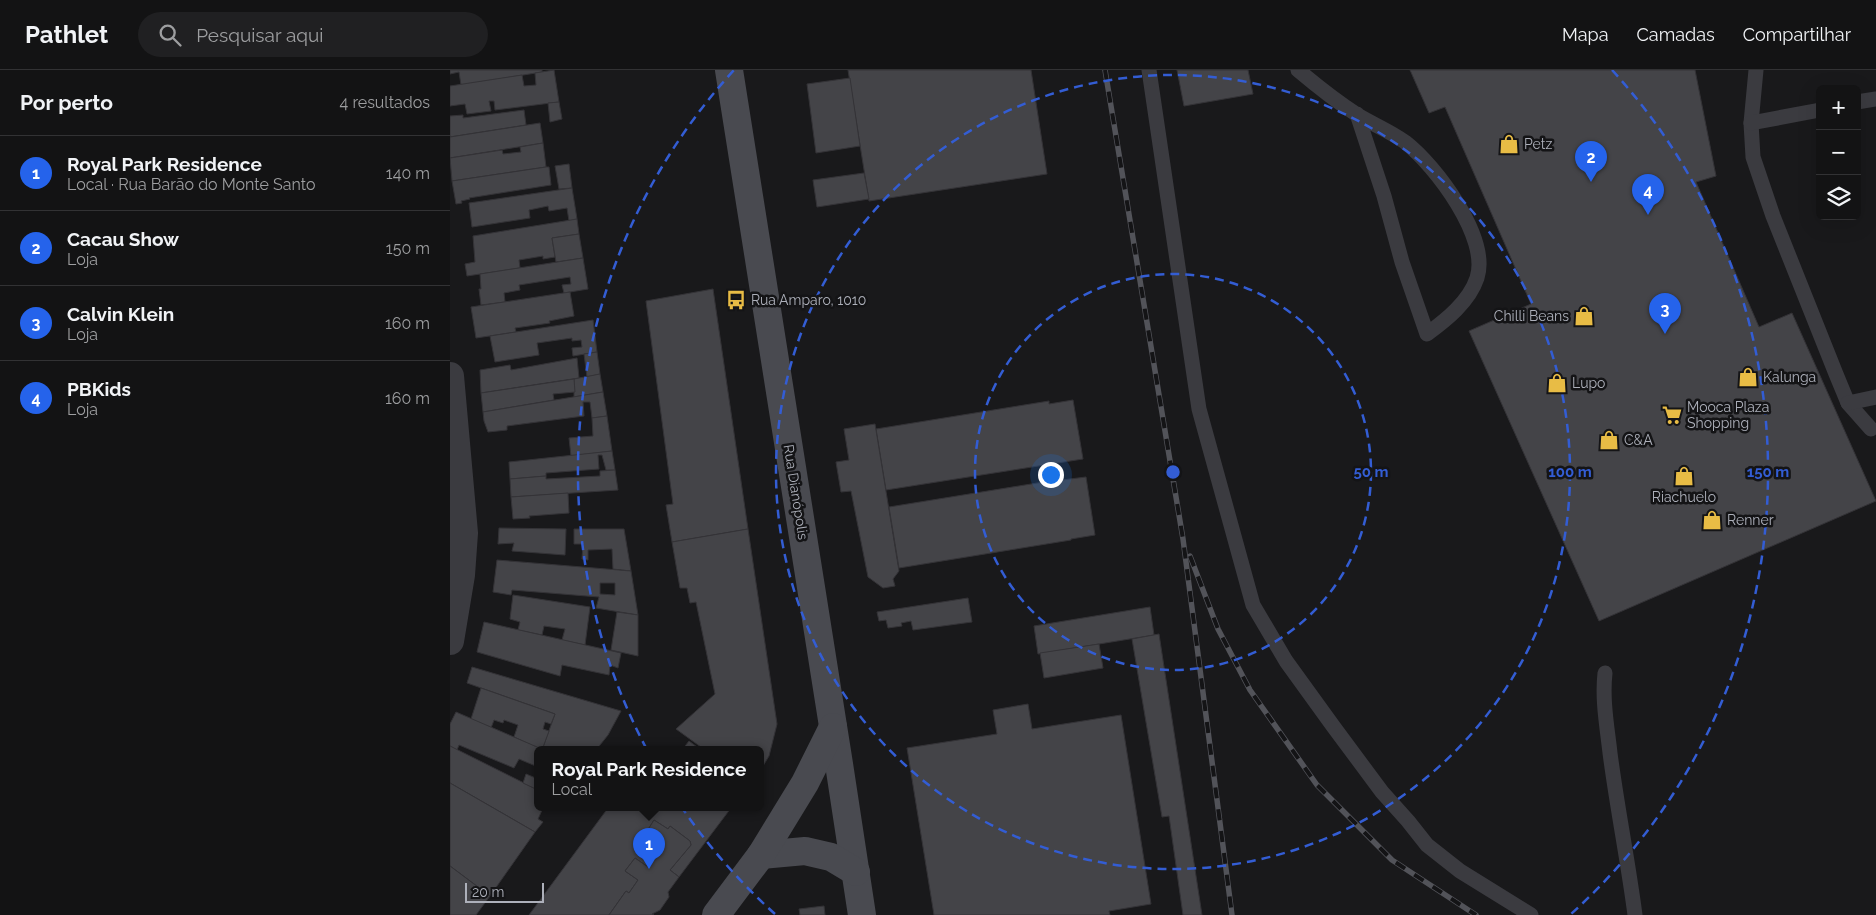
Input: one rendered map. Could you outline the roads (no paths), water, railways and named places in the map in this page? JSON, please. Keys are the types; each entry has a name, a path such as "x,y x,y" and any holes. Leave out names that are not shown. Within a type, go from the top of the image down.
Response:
{"street":[{"name":"Rua Dianópolis","path":"729,70 862,915"},
{"path":"450,376 464,533 461,574 450,641"},
{"path":"716,915 761,855 805,784 833,727"},
{"path":"761,855 805,851 831,857 856,872"}],"lane":[{"path":"1149,70 1199,409 1253,605 1286,662 1382,792 1408,820 1426,844 1460,871 1531,915"},
{"path":"1298,70 1357,114 1404,142 1434,170 1465,218 1480,257 1478,276 1474,287 1446,320 1427,334 1402,262 1384,196 1357,114"},
{"path":"1756,70 1751,123 1753,157 1773,216 1848,403 1874,433"},
{"path":"1861,101 1876,99"},
{"path":"1751,123 1816,111"},
{"path":"1848,403 1876,397"},
{"path":"1604,673 1603,691 1609,741 1635,915"}],"railway":[{"path":"1105,70 1183,539 1232,915"},
{"path":"1190,556 1218,629 1250,690 1317,785 1392,860 1476,915"}],"place":[{"name":"Petz","path":"1509,144"},
{"name":"Cacau Show","path":"1591,182"},
{"name":"PBKids","path":"1648,215"},
{"name":"Rua Amparo, 1010","path":"736,300"},
{"name":"Chilli Beans","path":"1584,316"},
{"name":"Calvin Klein","path":"1665,334"},
{"name":"Kalunga","path":"1748,377"},
{"name":"Lupo","path":"1557,383"},
{"name":"Mooca Plaza Shopping","path":"1672,415"},
{"name":"C&A","path":"1609,440"},
{"name":"Riachuelo","path":"1684,476"},
{"name":"Renner","path":"1712,520"},
{"name":"Royal Park Residence","path":"649,869"}]}
